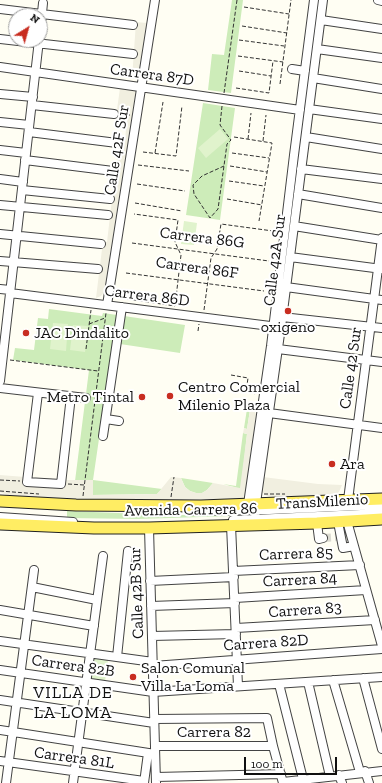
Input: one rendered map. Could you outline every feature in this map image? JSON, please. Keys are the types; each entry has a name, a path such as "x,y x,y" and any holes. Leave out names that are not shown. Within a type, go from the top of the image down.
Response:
{"main road":[{"name":"Avenida Carrera 86","path":"0,524 94,528 149,528 231,525 254,512 348,500 382,499"},
{"name":"Avenida Carrera 86","path":"0,501 115,506 201,506 254,512 317,523 382,519"}],"street":[{"name":"Calle 42F Sur","path":"107,305 153,0"},
{"name":"Calle 42A Sur","path":"254,512 314,0"},
{"name":"Calle 42A Sur","path":"254,512 278,349 277,326 282,317 323,0"},
{"path":"43,8 44,3"},
{"path":"48,15 133,25"},
{"path":"321,20 382,28"},
{"path":"48,43 133,54"},
{"path":"0,375 4,318 14,262 38,48"},
{"path":"317,49 382,58"},
{"name":"Carrera 87D","path":"0,67 300,110"},
{"path":"292,69 305,71"},
{"path":"313,78 382,89"},
{"path":"0,94 32,102 114,114"},
{"path":"309,109 382,119"},
{"path":"0,122 116,143"},
{"path":"306,137 382,149"},
{"path":"0,150 26,157 113,171"},
{"path":"302,168 382,179"},
{"path":"0,179 22,186 110,199"},
{"path":"298,194 382,208"},
{"path":"0,205 108,215"},
{"path":"294,226 382,239"},
{"path":"0,234 101,244"},
{"name":"Calle 42 Sur","path":"348,500 370,327 378,299 382,239"},
{"path":"290,257 380,269"},
{"path":"0,261 98,269"},
{"path":"286,287 378,299"},
{"name":"Carrera 86D","path":"0,288 10,291 107,305 122,303 277,326"},
{"path":"103,436 122,303"},
{"path":"282,317 382,328"},
{"path":"278,349 382,362"},
{"path":"0,388 86,398"},
{"path":"38,392 27,482 61,484 71,396"},
{"path":"269,413 382,428"},
{"path":"106,419 119,421"},
{"name":"TransMilenio","path":"0,517 110,523 199,522 254,512 382,504"},
{"name":"TransMilenio","path":"0,506 77,510 254,512 382,519"},
{"path":"343,521 339,537 343,548 354,546"},
{"path":"343,521 354,546 360,565 382,648"},
{"path":"317,523 319,539 323,538"},
{"path":"231,525 238,686"},
{"name":"Calle 42B Sur","path":"144,782 153,751 154,721 149,528"},
{"path":"116,657 128,551"},
{"path":"73,783 103,556"},
{"name":"Carrera 85","path":"150,581 360,565"},
{"path":"6,783 34,570"},
{"path":"32,587 97,600"},
{"name":"Carrera 84","path":"151,606 366,590"},
{"path":"0,610 94,626"},
{"name":"Carrera 83","path":"152,636 375,620"},
{"name":"Carrera 82D","path":"0,641 90,653 153,664 237,660 382,648"},
{"name":"Carrera 82B","path":"0,670 153,692 382,677"},
{"path":"362,678 382,749"},
{"path":"333,680 363,772 369,783"},
{"path":"308,682 330,776"},
{"path":"279,684 303,779"},
{"path":"0,700 154,721 267,718 282,780"},
{"name":"Carrera 82","path":"0,730 78,742 153,751 273,746"},
{"path":"153,751 156,780 315,780 330,776 340,779 363,772 382,770"},
{"name":"Carrera 81L","path":"0,762 144,782"}],"path":[{"path":"224,166 202,176 193,185 194,194 210,218 218,209 224,166 227,144 231,140 220,124 237,0"},
{"path":"280,84 291,0"},
{"path":"244,7 289,14"},
{"path":"242,26 287,33"},
{"path":"239,40 285,46"},
{"path":"238,56 283,62"},
{"path":"236,88 269,93 273,61"},
{"path":"238,71 271,76"},
{"path":"155,154 163,102"},
{"path":"144,152 176,156 182,106"},
{"path":"248,139 252,113"},
{"path":"114,114 130,115"},
{"path":"262,142 266,114"},
{"path":"234,137 272,143 259,221"},
{"path":"232,153 270,158"},
{"path":"138,165 189,171"},
{"path":"230,166 268,172"},
{"path":"229,181 265,186"},
{"path":"137,184 185,191"},
{"path":"227,199 262,205"},
{"path":"134,203 182,210"},
{"path":"122,303 175,306 180,255 175,242 178,220 134,214"},
{"path":"204,310 211,258 217,249 221,224 273,231"},
{"name":"Carrera 86G","path":"132,243 269,261"},
{"name":"Carrera 86F","path":"126,273 264,291"},
{"path":"83,496 107,305"},
{"path":"86,349 91,309"},
{"path":"89,324 105,318"},
{"path":"198,331 199,324"},
{"path":"2,359 98,371"},
{"path":"231,375 248,378 246,392 257,394"},
{"path":"170,497 174,477"},
{"path":"0,480 27,482"},
{"path":"61,484 84,486"},
{"path":"0,491 42,494"}],"green space":[{"path":"232,0 243,0 231,93 208,90 212,54 224,55"},
{"path":"203,103 235,108 220,220 186,215"},
{"path":"220,129 228,139 206,158 198,148"},
{"path":"184,221 197,223 194,245 181,244"},
{"path":"49,309 102,316 103,313 117,315 93,480 75,481 89,370 13,360 15,348 34,350 38,318 48,319"},
{"path":"124,316 185,325 180,353 120,344"},
{"path":"53,323 68,324 66,351 50,349"},
{"path":"73,325 88,326 85,352 70,350"},
{"path":"247,409 250,410 247,429 244,428"},
{"path":"243,433 247,434 241,489 223,484 236,486"},
{"path":"181,478 213,483 202,493 196,493 185,487"},
{"path":"93,480 162,489 157,494 93,495"},
{"path":"67,511 233,516 138,519 67,518"},
{"path":"93,658 108,660 105,682 90,679"}],"shaded area":[{"path":"136,22 147,23 138,76 135,79 132,79"},
{"path":"120,88 136,90 104,292 101,296 96,298 103,241 107,242 119,140 125,141 127,118 116,117"},
{"path":"247,406 252,407 256,414 247,491 240,500 91,501 9,496 0,492 0,475 25,477 25,485 64,489 65,480 93,480 93,495 157,494 171,477 181,478 185,487 196,493 202,493 213,483 240,488 247,434 243,433 244,428 247,429 250,410 247,409"},
{"path":"263,477 318,484 342,485 339,492 332,496 272,497 267,496 261,491"}],"tunnel":[{"path":"323,538 337,537"}],"place":[{"name":"oxigeno","path":"288,311"},
{"name":"JAC Dindalito","path":"26,333"},
{"name":"Centro Comercial Milenio Plaza","path":"170,396"},
{"name":"Metro Tintal","path":"142,397"},
{"name":"Ara","path":"332,464"},
{"name":"Salon Comunal Villa La Loma","path":"133,677"}],"district":[{"name":"VILLA DE LA LOMA","path":"73,703"}]}
